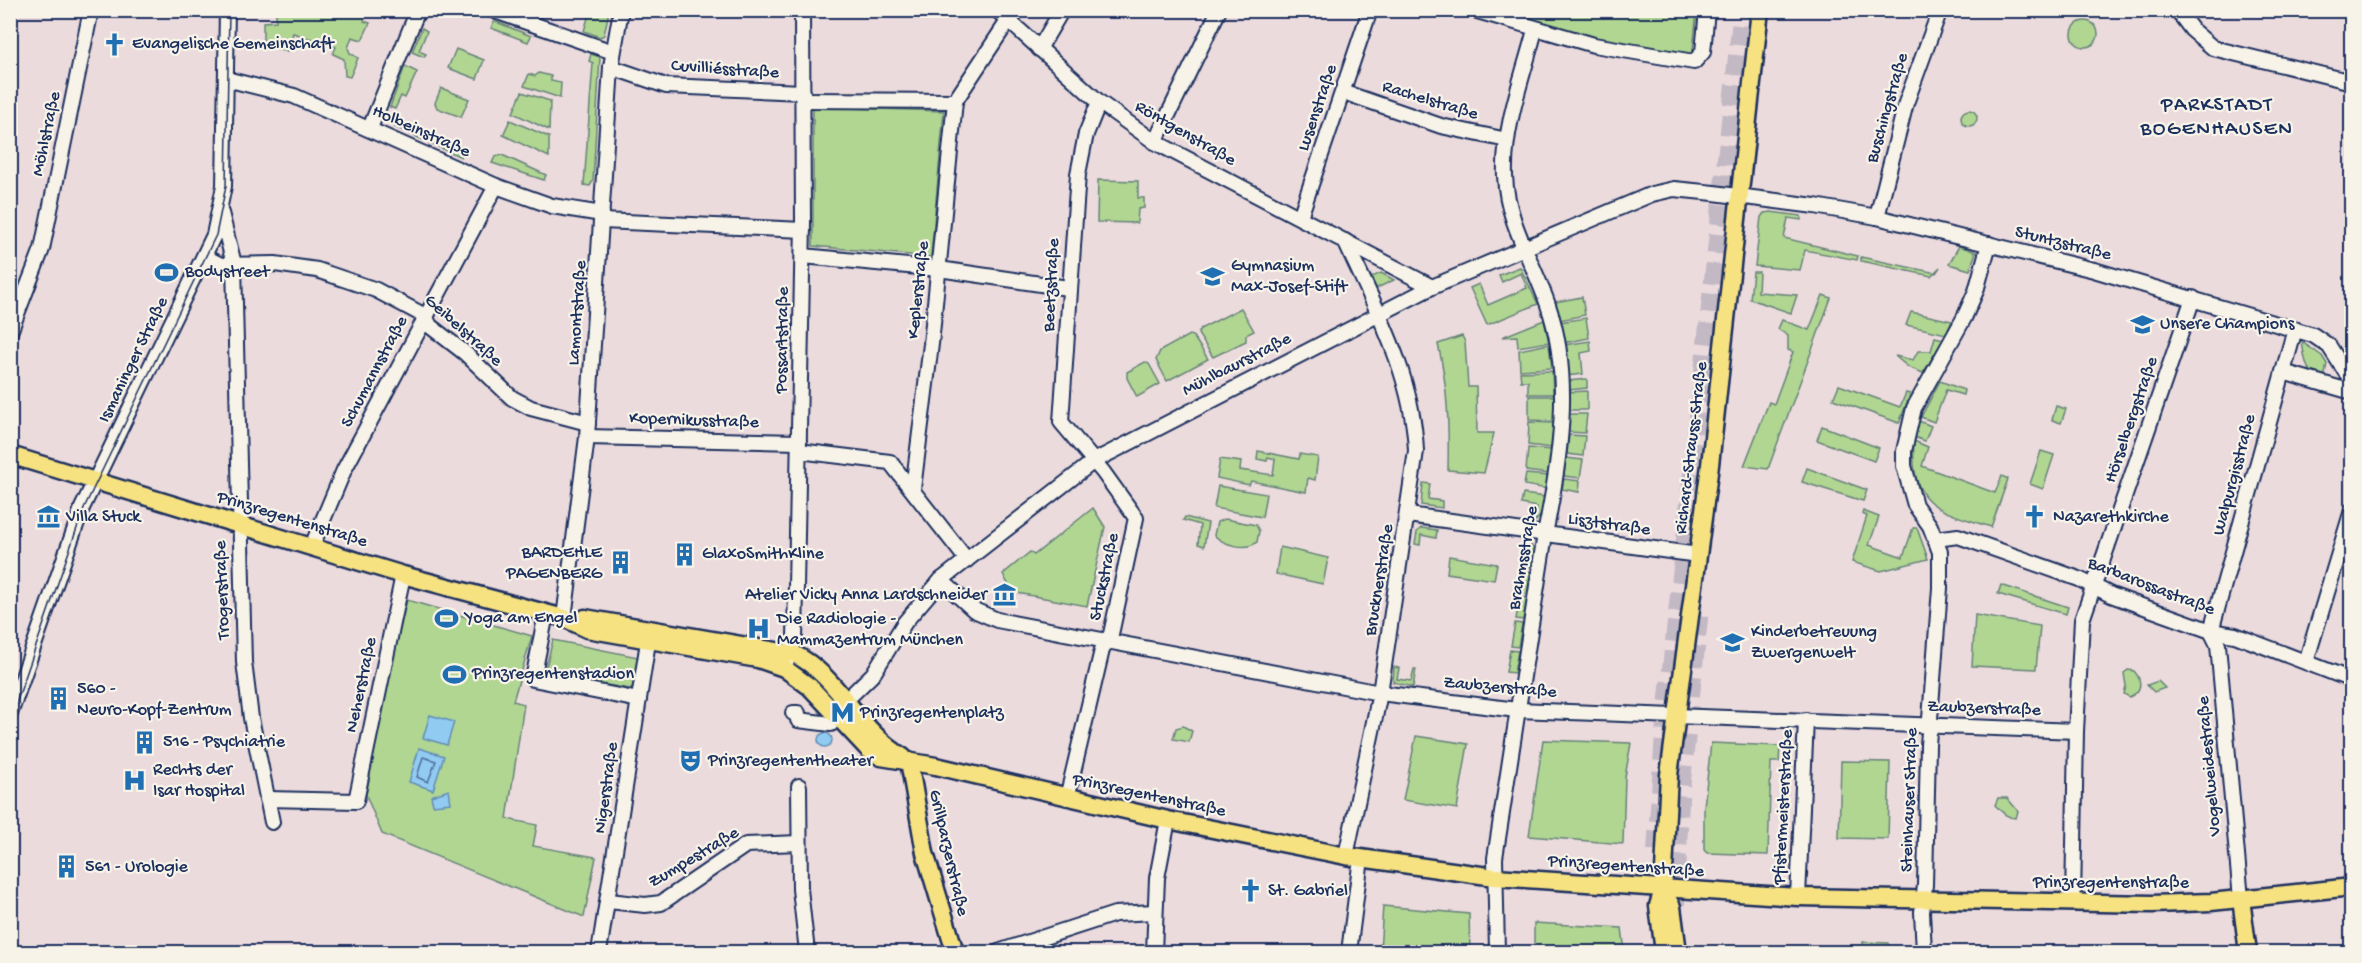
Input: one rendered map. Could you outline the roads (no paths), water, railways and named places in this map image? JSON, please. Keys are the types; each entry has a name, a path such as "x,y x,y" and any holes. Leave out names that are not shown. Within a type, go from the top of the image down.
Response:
{"main road":[{"name":"Richard-Strauss-Straße","path":"1664,952 1658,906 1663,890 1669,775 1698,555 1760,10"},
{"name":"Prinzregentenstraße","path":"10,455 403,575 564,618 587,629 791,653 815,669 836,713"},
{"name":"Prinzregentenstraße","path":"652,635 758,659 784,668 806,683 836,713 909,760 1066,798 1353,857 1495,877 1663,890 1923,901 2152,904 2241,899 2352,887"},
{"name":"Grillparzerstraße","path":"909,760 925,853 955,952"},
{"path":"1663,890 1672,907 1678,952"},
{"path":"2241,899 2248,952"}],"street":[{"name":"Möhlstraße","path":"10,332 42,249 91,10"},
{"name":"Ismaninger Straße","path":"10,714 68,546 95,480 205,257 220,212 224,186 227,10"},
{"path":"370,128 418,10"},
{"path":"492,10 613,52"},
{"name":"Lamontstraße","path":"564,618 588,430 611,67 621,10"},
{"name":"Possartstraße","path":"784,668 795,639 803,256 802,10"},
{"name":"Röntgenstraße","path":"997,10 1099,102 1155,142 1432,287"},
{"path":"1039,49 1062,10"},
{"path":"1155,142 1219,10"},
{"name":"Lusenstraße","path":"1300,217 1370,10"},
{"path":"1474,10 1535,30 1594,45 1694,62 1703,52 1707,10"},
{"name":"Buschingstraße","path":"1877,218 1906,103 1940,10"},
{"path":"2177,10 2192,30 2213,48 2352,82"},
{"name":"Keplerstraße","path":"913,489 939,269 955,101 1008,21"},
{"name":"Brahmsstraße","path":"1497,952 1495,858 1557,465 1561,378 1549,307 1509,208 1505,175 1507,140 1535,30"},
{"name":"Cuvilliésstraße","path":"611,67 666,86 804,96 955,101"},
{"name":"Holbeinstraße","path":"226,79 294,96 496,186 552,206 602,217 803,231"},
{"name":"Rachelstraße","path":"1343,92 1441,126 1507,140"},
{"name":"Beetzstraße","path":"1094,461 1061,422 1068,288 1080,155 1090,118 1099,102"},
{"name":"Schumannstraße","path":"312,546 344,470 424,316 496,186"},
{"name":"Mühlbaurstraße","path":"836,713 873,674 905,622 941,580 1094,461 1432,287 1652,194 1674,189 1739,196"},
{"name":"Stuntzstraße","path":"1739,196 1877,218 1989,244 2193,298 2295,328 2313,335 2329,346 2352,382"},
{"name":"Trogerstraße","path":"220,212 234,264 244,662 251,718 272,822"},
{"path":"1345,241 1378,314"},
{"name":"Steinhauser Straße","path":"1924,952 1923,901 1930,725 1940,588 1940,552 1936,539 1915,505 1909,486 1904,465 1906,436 1914,408 1957,333 1980,277 1989,244"},
{"path":"803,256 939,269 1068,288"},
{"name":"Geibelstraße","path":"205,257 221,265 292,265 317,270 376,290 424,316 430,326 465,353 512,398 531,408 588,430"},
{"name":"Hörselbergstraße","path":"2073,903 2076,731 2079,641 2082,620 2193,298"},
{"name":"Brucknerstraße","path":"1349,952 1353,857 1408,515 1416,451 1415,421 1404,374 1378,314"},
{"name":"Walpurgisstraße","path":"2211,631 2295,328"},
{"path":"2283,372 2352,392"},
{"name":"Kopernikusstraße","path":"588,430 799,446 890,462 913,489"},
{"name":"Stuckstraße","path":"1066,798 1102,650 1107,643 1136,518 1094,461"},
{"path":"913,489 967,560"},
{"path":"2306,662 2352,510"},
{"name":"Lisztstraße","path":"1408,515 1698,555"},
{"name":"Barbarossastraße","path":"1936,539 1958,536 2079,579 2211,631 2235,635 2352,680"},
{"name":"Neherstraße","path":"267,799 356,801 403,575"},
{"name":"Zaubzerstraße","path":"941,580 974,610 996,619 1107,643 1380,693 1517,710 2076,731"},
{"path":"546,614 533,679 639,700"},
{"name":"Vogelweidestraße","path":"2211,631 2218,645 2241,899"},
{"name":"Nigerstraße","path":"599,952 609,901 639,700 652,635"},
{"path":"793,713 798,713 798,720 836,713"},
{"name":"Pfistermeisterstraße","path":"1798,897 1806,720"},
{"path":"799,786 799,843 807,952"},
{"path":"1154,952 1156,878 1167,820"},
{"name":"Zumpestraße","path":"609,901 645,905 662,903 746,845 799,843"},
{"path":"998,952 1115,914 1155,912"}],"water":[{"path":"430,715 454,722 447,745 423,738"},
{"path":"825,733 830,735 832,740 830,745 825,747 820,745 818,740 820,735"},
{"path":"419,748 444,756 433,790 409,782"},
{"path":"449,790 451,803 433,805 431,796"}],"tunnel":[{"path":"1657,851 1665,734 1743,10"},
{"path":"1675,905 1679,800 1699,609"}],"tram line":[{"path":"10,721 84,508 216,235 226,186 229,10"}],"place":[{"name":"Evangelische Gemeinschaft","path":"114,44"},
{"name":"Bodystreet","path":"167,272"},
{"name":"Gymnasium Max-Josef-Stift","path":"1213,276"},
{"name":"Unsere Champions","path":"2142,324"},
{"name":"Villa Stuck","path":"48,517"},
{"name":"Nazarethkirche","path":"2035,517"},
{"name":"GlaxoSmithKline","path":"684,554"},
{"name":"BARDEHLE PAGENBERG","path":"620,563"},
{"name":"Atelier Vicky Anna Lardschneider","path":"1005,595"},
{"name":"Yoga am Engel","path":"447,618"},
{"name":"Die Radiologie - Mammazentrum München","path":"759,629"},
{"name":"Kinderbetreuung Zwergenwelt","path":"1733,642"},
{"name":"Prinzregentenstadion","path":"454,674"},
{"name":"560 - Neuro-Kopf-Zentrum","path":"59,699"},
{"name":"Prinzregentenplatz","path":"842,713"},
{"name":"516 - Psychiatrie","path":"145,742"},
{"name":"Prinzregententheater","path":"690,761"},
{"name":"Rechts der Isar Hospital","path":"135,780"},
{"name":"561 - Urologie","path":"67,867"},
{"name":"St. Gabriel","path":"1250,891"}],"district":[{"name":"PARKSTADT BOGENHAUSEN","path":"2217,118"}]}
